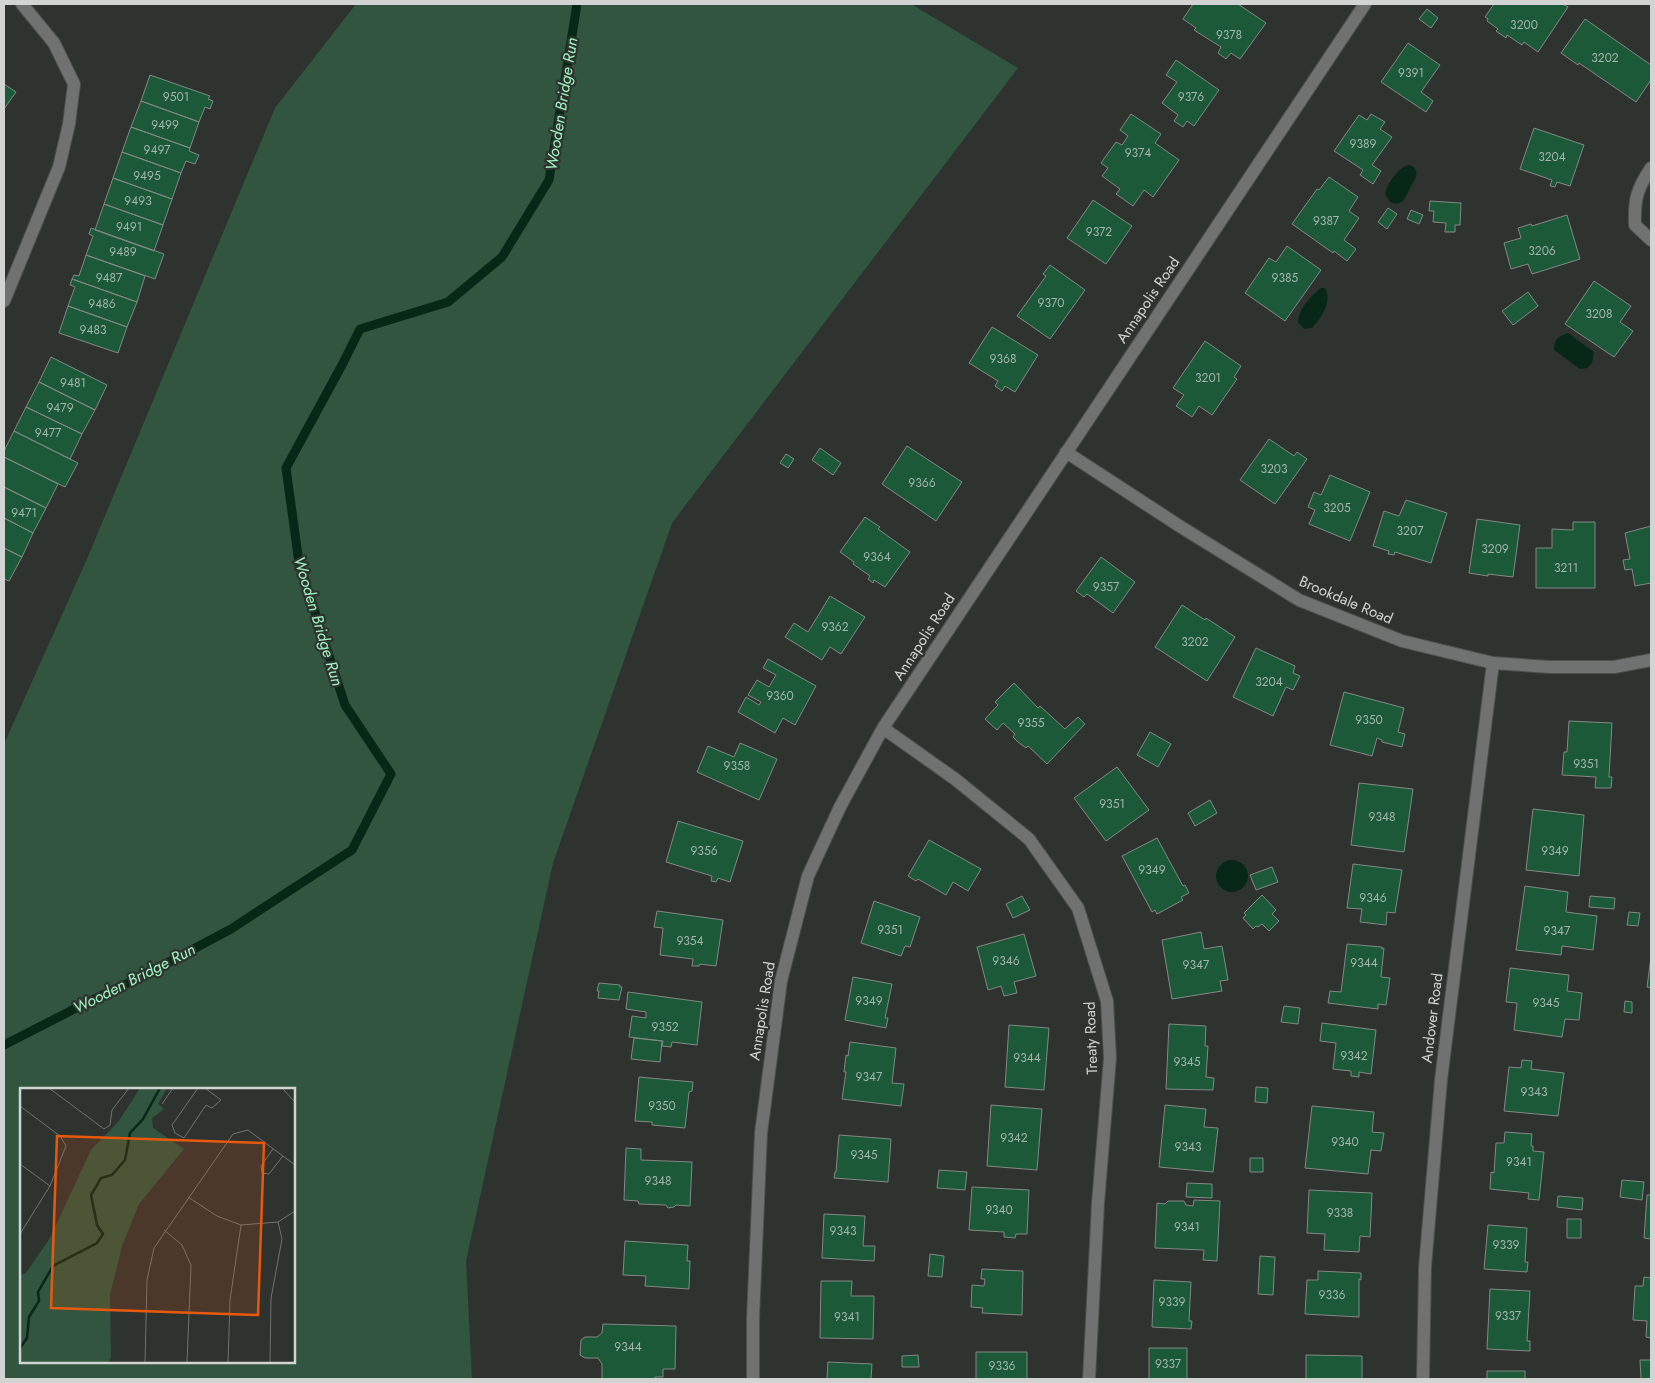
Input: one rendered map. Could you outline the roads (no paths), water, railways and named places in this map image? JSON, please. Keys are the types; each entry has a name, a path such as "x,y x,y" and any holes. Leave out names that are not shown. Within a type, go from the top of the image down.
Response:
{"street":[{"path":"4,302 59,167 69,124 74,84 54,43 22,4"},
{"name":"Annapolis Road","path":"753,1379 753,1318 761,1133 781,981 808,876 840,807 883,728 1365,4"},
{"path":"1651,168 1641,183 1634,205 1635,225 1651,240"},
{"name":"Brookdale Road","path":"1066,452 1181,527 1299,600 1402,641 1493,664 1550,667 1614,667 1651,660"},
{"name":"Andover Road","path":"1423,1379 1424,1267 1440,1080 1493,664"},
{"name":"Treaty Road","path":"883,728 956,779 1029,839 1078,908 1108,1001 1110,1058 1098,1203 1089,1379"}],"waterway":[{"name":"Wooden Bridge Run","path":"4,1045 143,976 231,929 352,850 391,774 345,705 299,563 286,468 360,329 448,302 502,257 549,180 577,4"}]}
